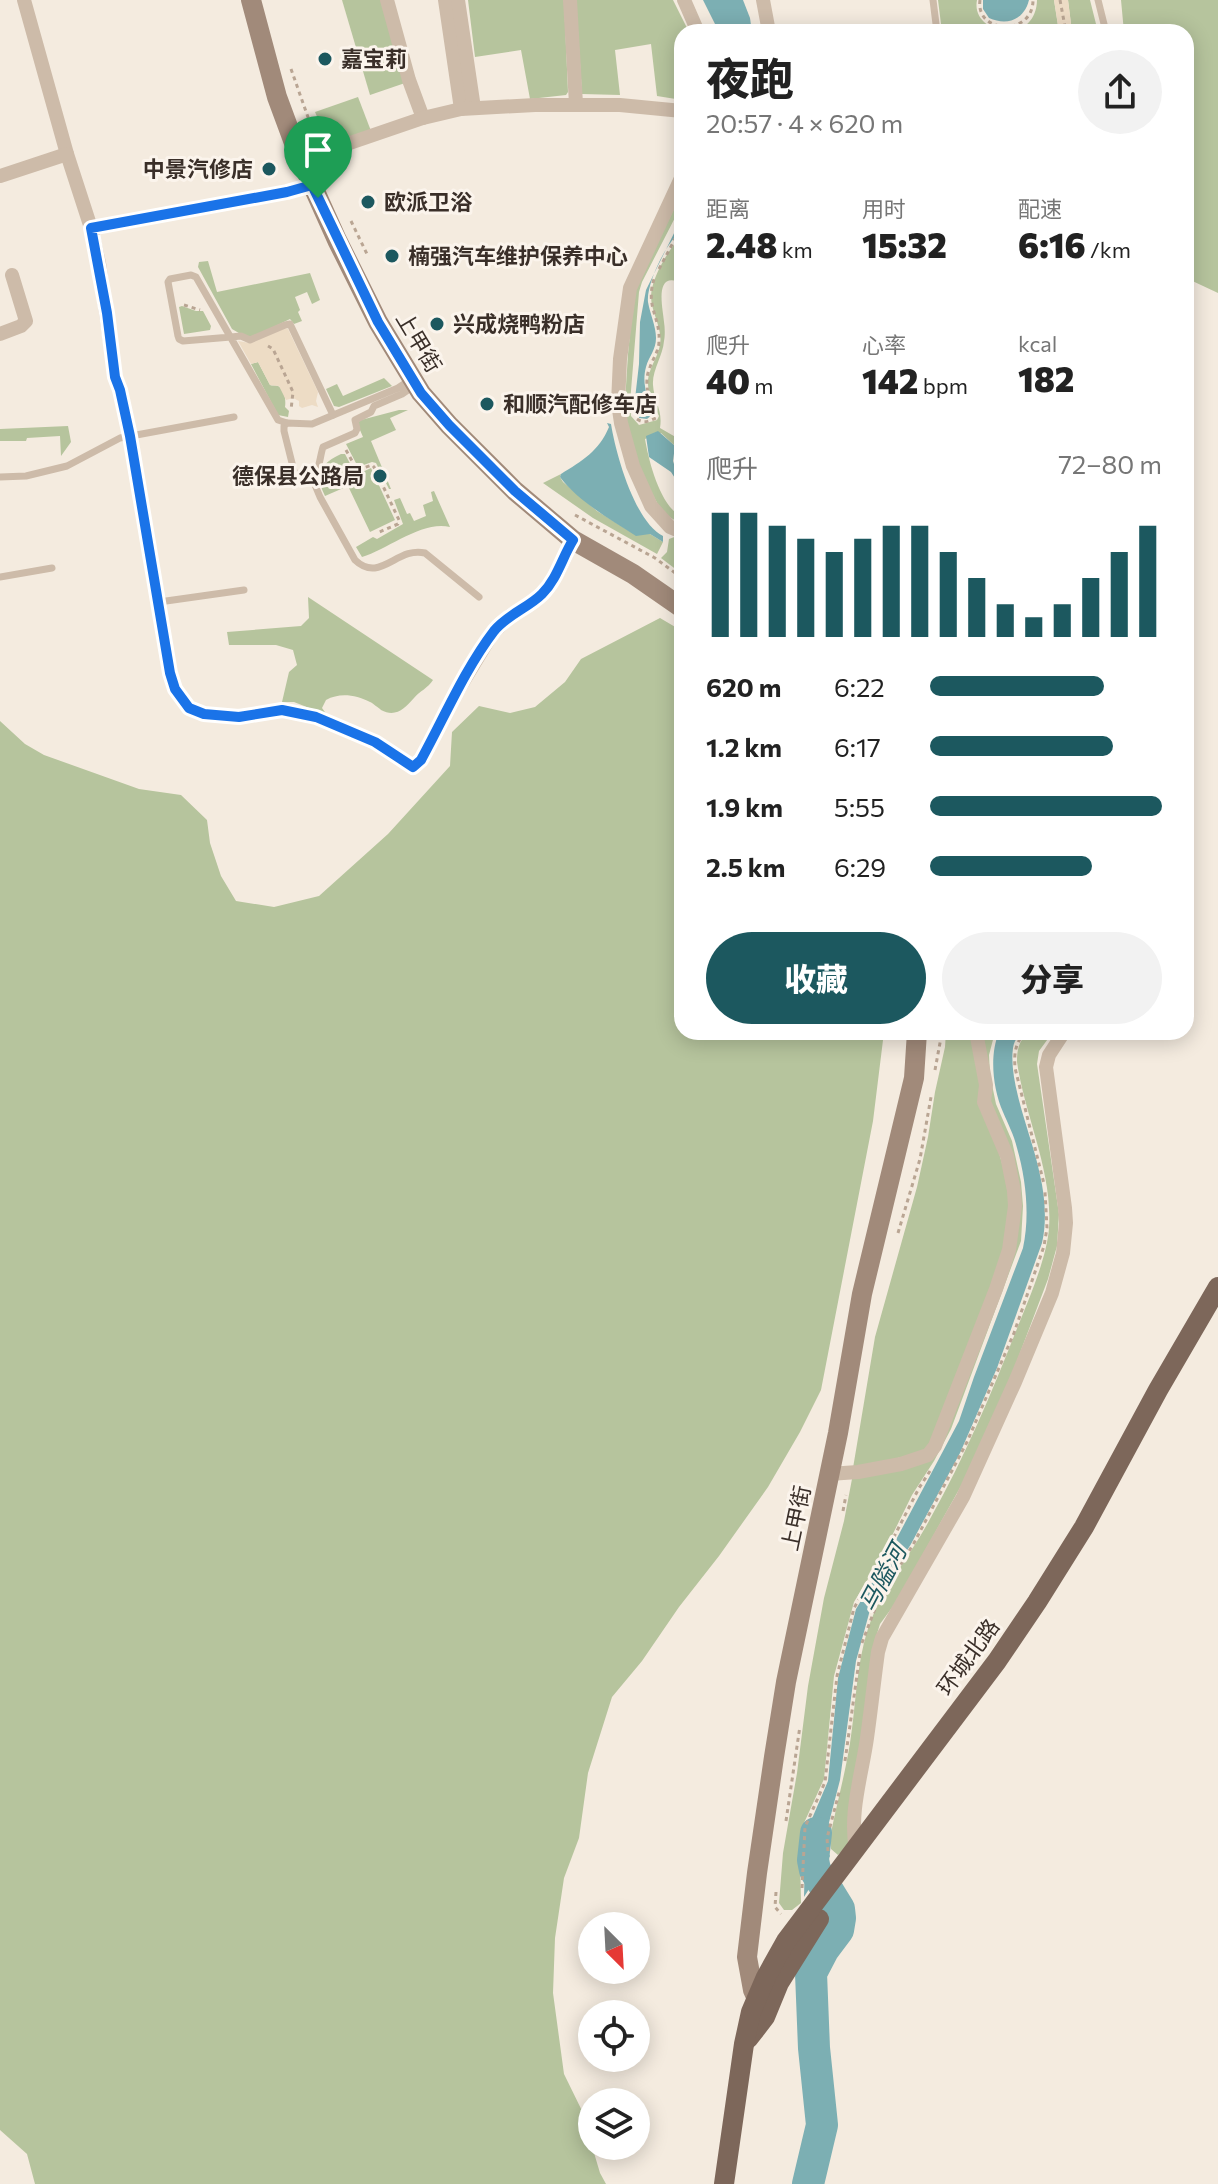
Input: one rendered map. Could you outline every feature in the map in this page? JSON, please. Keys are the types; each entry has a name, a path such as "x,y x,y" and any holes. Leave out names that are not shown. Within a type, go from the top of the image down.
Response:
{"main road":[{"name":"环城北路","path":"845,1871 856,1849 997,1661 1062,1563 1218,1287"},
{"name":"环城北路","path":"724,2184 744,2044 786,1941 811,1919 845,1871 1007,1667 1055,1597 1218,1307"}],"street":[{"path":"24,0 91,228 115,377 130,436 170,673 175,689 189,708 204,714 239,717 282,710 316,717 375,742 413,767 421,760 492,634 511,615 545,591 573,540"},
{"name":"上甲街","path":"251,0 277,97 312,185 378,322 414,382 449,425 515,491 573,540 623,568 674,603"},
{"name":"上甲街","path":"262,0 299,124 390,316 431,386 506,468 550,507 580,529 674,586"},
{"path":"387,0 423,118"},
{"path":"445,0 468,109"},
{"path":"458,0 468,109"},
{"path":"570,0 576,104"},
{"path":"684,0 694,24"},
{"path":"763,0 768,24"},
{"path":"316,155 423,118 468,109 576,104 674,110"},
{"path":"0,176 67,154"},
{"path":"91,228 312,185"},
{"path":"674,193 630,288 620,359 618,403 633,466 651,506 674,529"},
{"path":"0,334 26,321 12,275"},
{"name":"上甲街","path":"765,1998 758,1955 797,1683 835,1475 862,1294 914,1078 916,1040"},
{"name":"上甲街","path":"835,1475 849,1433 871,1296 923,1079 925,1040"},
{"path":"835,1475 909,1461 928,1455 935,1446 1009,1250 1014,1191 1007,1156 984,1102 986,1085 978,1040"},
{"path":"856,1849 853,1832 859,1782 882,1638 972,1479 1046,1310 1063,1253 1065,1208 1046,1067 1049,1055 1059,1040"}],"lane":[{"path":"933,0 936,24"},
{"path":"1098,0 1104,24"},
{"path":"333,415 290,324 250,340 241,336 231,337 183,341 179,339 168,282 172,278 196,277 231,337 278,420 312,424 414,382"},
{"path":"289,423 284,431 295,475 301,479 312,478 317,475 323,447 357,431 355,420 371,412 374,406 402,394 414,382"},
{"path":"0,477 26,476 67,466 114,440 234,417"},
{"path":"312,478 360,565 366,568 385,566 415,550 425,553 479,597"},
{"path":"0,577 52,568"},
{"path":"158,602 244,590"}],"path":[{"path":"980,0 979,7 992,24"},
{"path":"1018,24 1032,11 1033,0"},
{"path":"1060,0 1064,24"},
{"path":"291,68 316,155"},
{"path":"350,217 370,260"},
{"path":"634,415 644,422 656,418 646,378 659,343 650,298 657,272 674,241"},
{"path":"648,279 651,272"},
{"path":"173,306 183,305 200,310 213,306"},
{"path":"242,357 269,346 273,349 293,392 289,423"},
{"path":"341,439 355,468 374,467 400,522 377,533"},
{"path":"388,497 397,493"},
{"path":"570,511 655,558 674,572"}],"green space":[{"path":"342,0 381,0 405,83 370,95"},
{"path":"468,0 564,0 566,95 530,99 521,50 475,57"},
{"path":"576,0 673,0 685,24 674,24 674,99 657,96 651,44 615,50 620,95 582,94"},
{"path":"938,0 977,0 978,12 987,24 941,24"},
{"path":"1037,0 1054,0 1058,24 1027,24 1034,15"},
{"path":"1068,0 1090,0 1096,24 1071,24"},
{"path":"1121,0 1218,0 1218,293 1194,282 1194,24 1123,24"},
{"path":"358,97 371,131 329,144 315,112"},
{"path":"674,209 674,220 639,292 630,403 631,416 639,425 657,420 659,416 648,380 660,339 651,296 654,280 674,245 674,280 663,286 665,337 653,385 660,416 660,428 674,436 674,445 661,433 645,439 657,482 674,511 674,520 662,512 642,475 628,431 625,402 634,292"},
{"path":"208,261 217,292 310,273 320,300 312,304 307,292 295,297 302,321 294,324 290,319 253,337 244,336 232,329 198,267 199,262"},
{"path":"179,307 203,311 210,330 184,334"},
{"path":"258,362 270,385 282,390 288,417 278,415 251,364"},
{"path":"384,378 392,386 339,407 334,406 326,389 337,384 343,396"},
{"path":"408,410 390,418 396,430 371,441 389,489 376,463 358,467 346,444 363,437 357,423 361,420"},
{"path":"68,426 71,442 61,456 60,436 0,441 0,429"},
{"path":"345,454 356,475 371,468 395,520 370,532 348,486 325,496 320,482 321,470"},
{"path":"561,474 563,482 597,511 631,532 650,534 663,542 657,554 593,518 543,483"},
{"path":"434,491 450,527 417,531 362,557 356,547 403,524 394,500 400,498 414,521 426,516 423,505 433,501 431,492"},
{"path":"674,537 674,568 661,558 667,552 669,539"},
{"path":"308,597 433,680 400,711 391,713 348,695 326,700 322,708 327,715 294,702 282,702 289,672 297,665 293,650 276,645 229,645 227,632 301,626 309,618"},
{"path":"660,618 674,626 674,1040 883,1040 873,1121 821,1390 768,1487 642,1661 612,1697 588,1773 579,1838 564,1878 555,1938 553,1993 564,2074 578,2103 578,2160 596,2160 606,2184 35,2184 27,2154 0,2130 0,721 25,744 44,755 139,789 181,795 207,820 210,843 221,876 236,901 274,907 319,896 388,834 450,766 452,732 479,706 510,713 535,707 565,682 581,659"},
{"path":"945,1040 975,1040 991,1125 1012,1198 1007,1249 929,1451 853,1468 875,1337 917,1187"},
{"path":"980,1040 993,1040 989,1055 990,1075 996,1104 1012,1141 1021,1182 1021,1241 951,1429 854,1602 834,1676 824,1779 804,1823 800,1853 801,1903 792,1910 784,1910 779,1903 783,1853 808,1686 824,1598 852,1479 930,1456 1018,1206 987,1103"},
{"path":"1022,1040 1047,1040 1039,1051 1037,1064 1059,1214 1057,1246 1048,1279 1009,1382 966,1477 897,1601 880,1624 849,1843 838,1855 831,1849 830,1838 848,1755 860,1661 868,1629 880,1601 943,1496 966,1448 988,1400 1045,1252 1049,1228 1047,1186 1021,1083 1017,1062"}],"shaded area":[{"path":"1054,0 1068,0 1071,24 1058,24"},
{"path":"285,328 318,392 318,407 302,408 299,401 293,398 286,400 279,386 270,385 258,362 251,364 238,341 250,343"}],"water":[{"path":"703,0 743,0 751,24 715,24"},
{"path":"983,0 1029,0 1019,17 1002,21 989,18 983,9"},
{"path":"654,273 648,302 656,338 645,374 652,415 647,419 639,418 635,399 640,322 646,290"},
{"path":"607,423 611,424 622,469 636,503 653,528 663,536 663,542 650,534 636,536 586,502 560,477 595,449 609,427"},
{"path":"658,431 674,445 674,477 649,457 646,436"},
{"path":"1016,1040 1012,1062 1014,1078 1037,1160 1043,1192 1044,1235 997,1368 960,1453 911,1544 870,1610 856,1661 840,1780 826,1834 826,1849 830,1856 804,1897 808,1828 828,1781 838,1678 856,1609 959,1421 1023,1248 1027,1210 1023,1172 995,1083 996,1041"}],"waterway":[{"name":"马隘河","path":"808,2184 822,2125 814,2048 811,1973 838,1930 840,1918 839,1909 815,1870 816,1833"}],"place":[{"name":"嘉宝莉","path":"325,59"},
{"name":"中景汽修店","path":"269,169"},
{"name":"欧派卫浴","path":"368,202"},
{"name":"楠强汽车维护保养中心","path":"392,256"},
{"name":"兴成烧鸭粉店","path":"437,324"},
{"name":"和顺汽配修车店","path":"487,404"},
{"name":"德保县公路局","path":"380,476"}],"route":[{"path":"312,185 318,198 378,322 421,393 515,491 573,540 545,591 511,615 492,634 421,760 413,767 375,742 316,717 282,710 239,717 204,714 189,708 181,699 170,673 136,468 116,383 91,228 312,185"}]}
